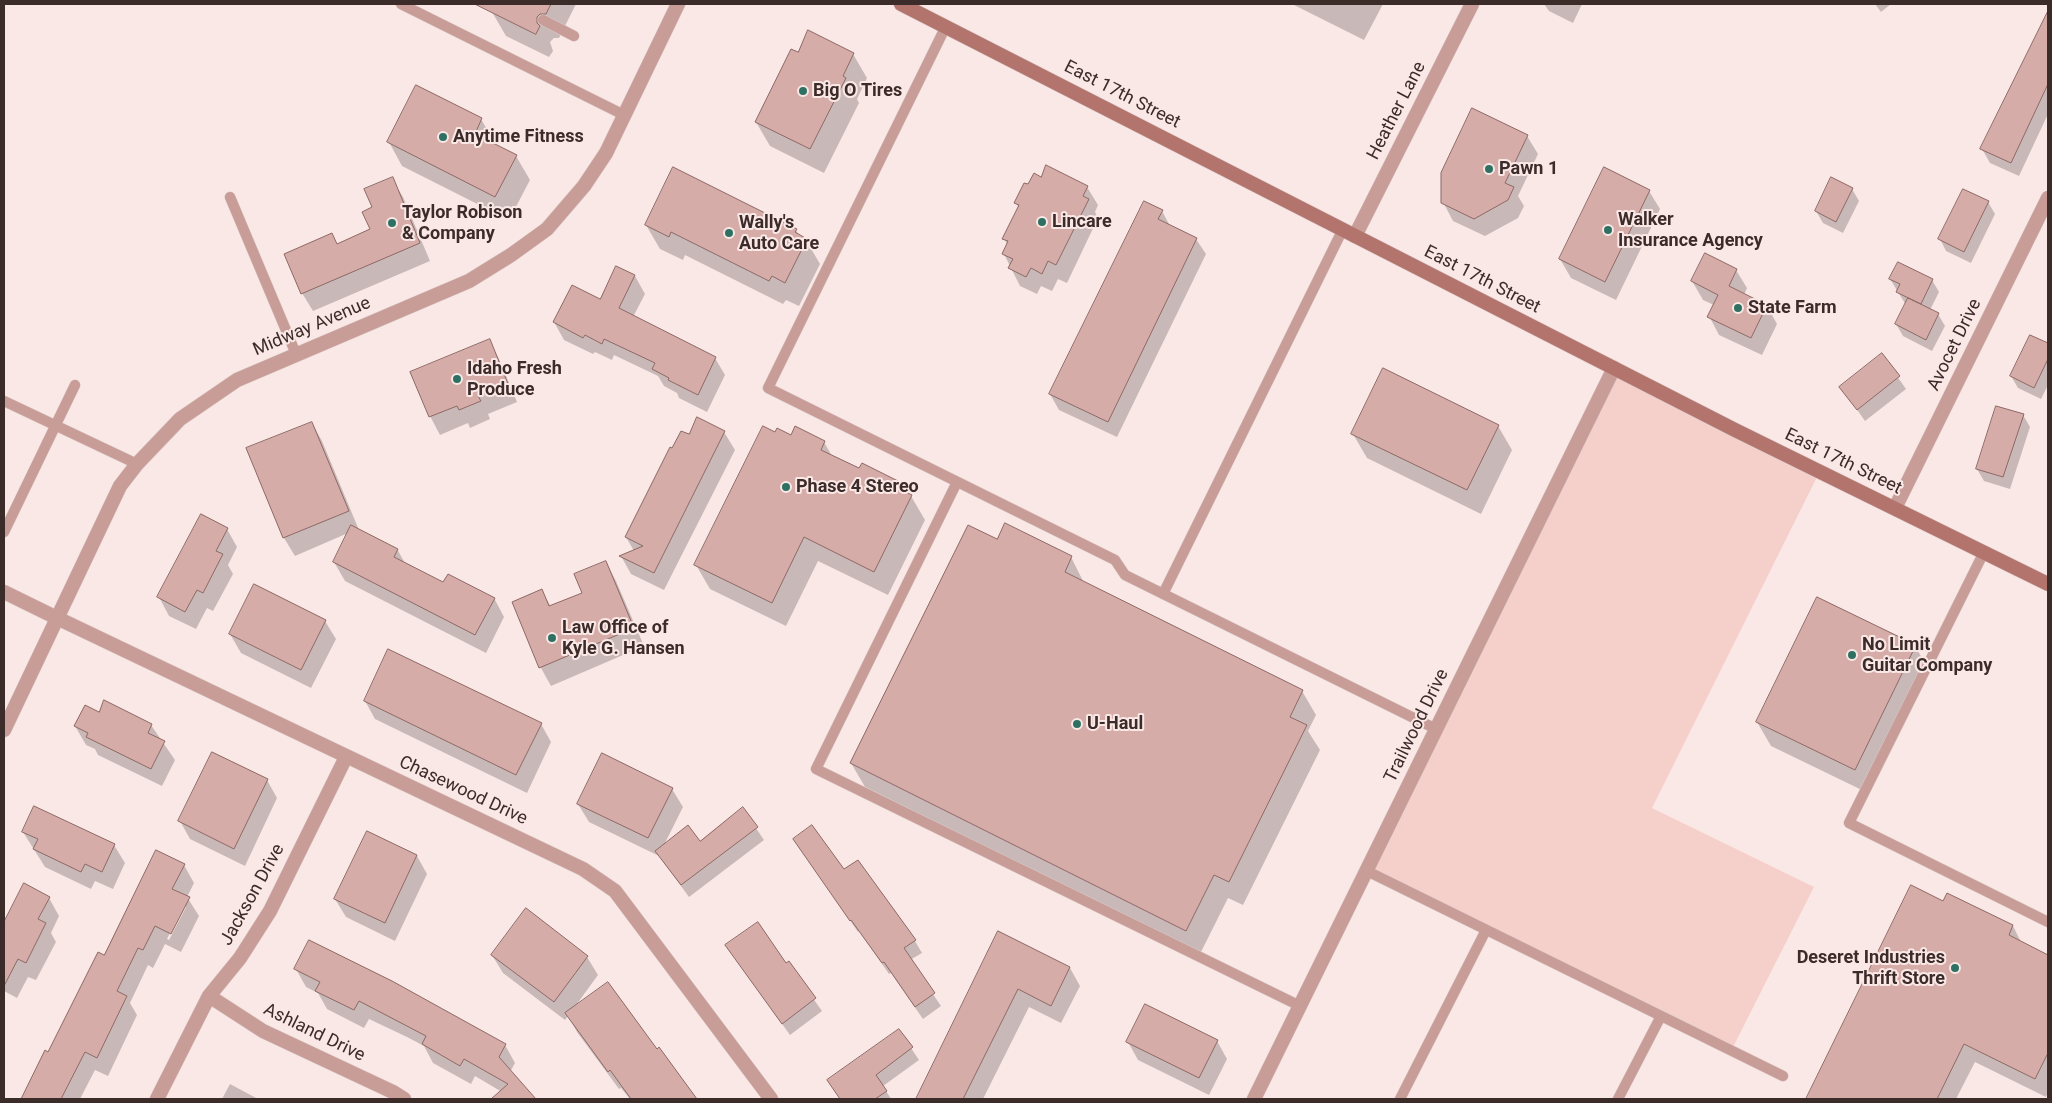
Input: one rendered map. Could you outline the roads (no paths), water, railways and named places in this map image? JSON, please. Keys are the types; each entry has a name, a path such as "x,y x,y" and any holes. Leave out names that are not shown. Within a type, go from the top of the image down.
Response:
{"main road":[{"name":"East 17th Street","path":"901,4 1614,368 2048,584"}],"street":[{"name":"Midway Avenue","path":"4,730 120,486 137,464 180,419 237,380 469,281 511,255 546,228 584,186 606,153 678,4"},
{"name":"Heather Lane","path":"1349,232 1472,4"},
{"name":"Avocet Drive","path":"1895,508 2048,198"},
{"name":"Trailwood Drive","path":"1254,1099 1614,368"},
{"name":"Chasewood Drive","path":"4,592 583,869 615,891 771,1099"},
{"name":"Jackson Drive","path":"157,1099 209,996 240,958 270,910 346,756"},
{"name":"Ashland Drive","path":"209,996 263,1031 393,1092 404,1099"}],"lane":[{"path":"401,4 624,115"},
{"path":"542,20 574,36"},
{"path":"946,26 768,388 1115,560 1125,575 1436,729"},
{"path":"230,197 296,354"},
{"path":"1163,594 1349,232"},
{"path":"4,532 75,384"},
{"path":"4,401 137,464"},
{"path":"957,482 816,769 1300,1006"},
{"path":"1984,552 1849,823 2048,922"},
{"path":"1367,871 1783,1076"},
{"path":"1400,1099 1486,930"},
{"path":"1618,1099 1661,1016"}],"place":[{"name":"Big O Tires","path":"803,91"},
{"name":"Anytime Fitness","path":"443,137"},
{"name":"Pawn 1","path":"1489,169"},
{"name":"Lincare","path":"1042,222"},
{"name":"Taylor Robison & Company","path":"392,223"},
{"name":"Walker Insurance Agency","path":"1608,230"},
{"name":"Wally's Auto Care","path":"729,233"},
{"name":"State Farm","path":"1738,308"},
{"name":"Idaho Fresh Produce","path":"457,379"},
{"name":"Phase 4 Stereo","path":"786,487"},
{"name":"Law Office of Kyle G. Hansen","path":"552,638"},
{"name":"No Limit Guitar Company","path":"1852,655"},
{"name":"U-Haul","path":"1077,724"},
{"name":"Deseret Industries Thrift Store","path":"1955,968"}]}
